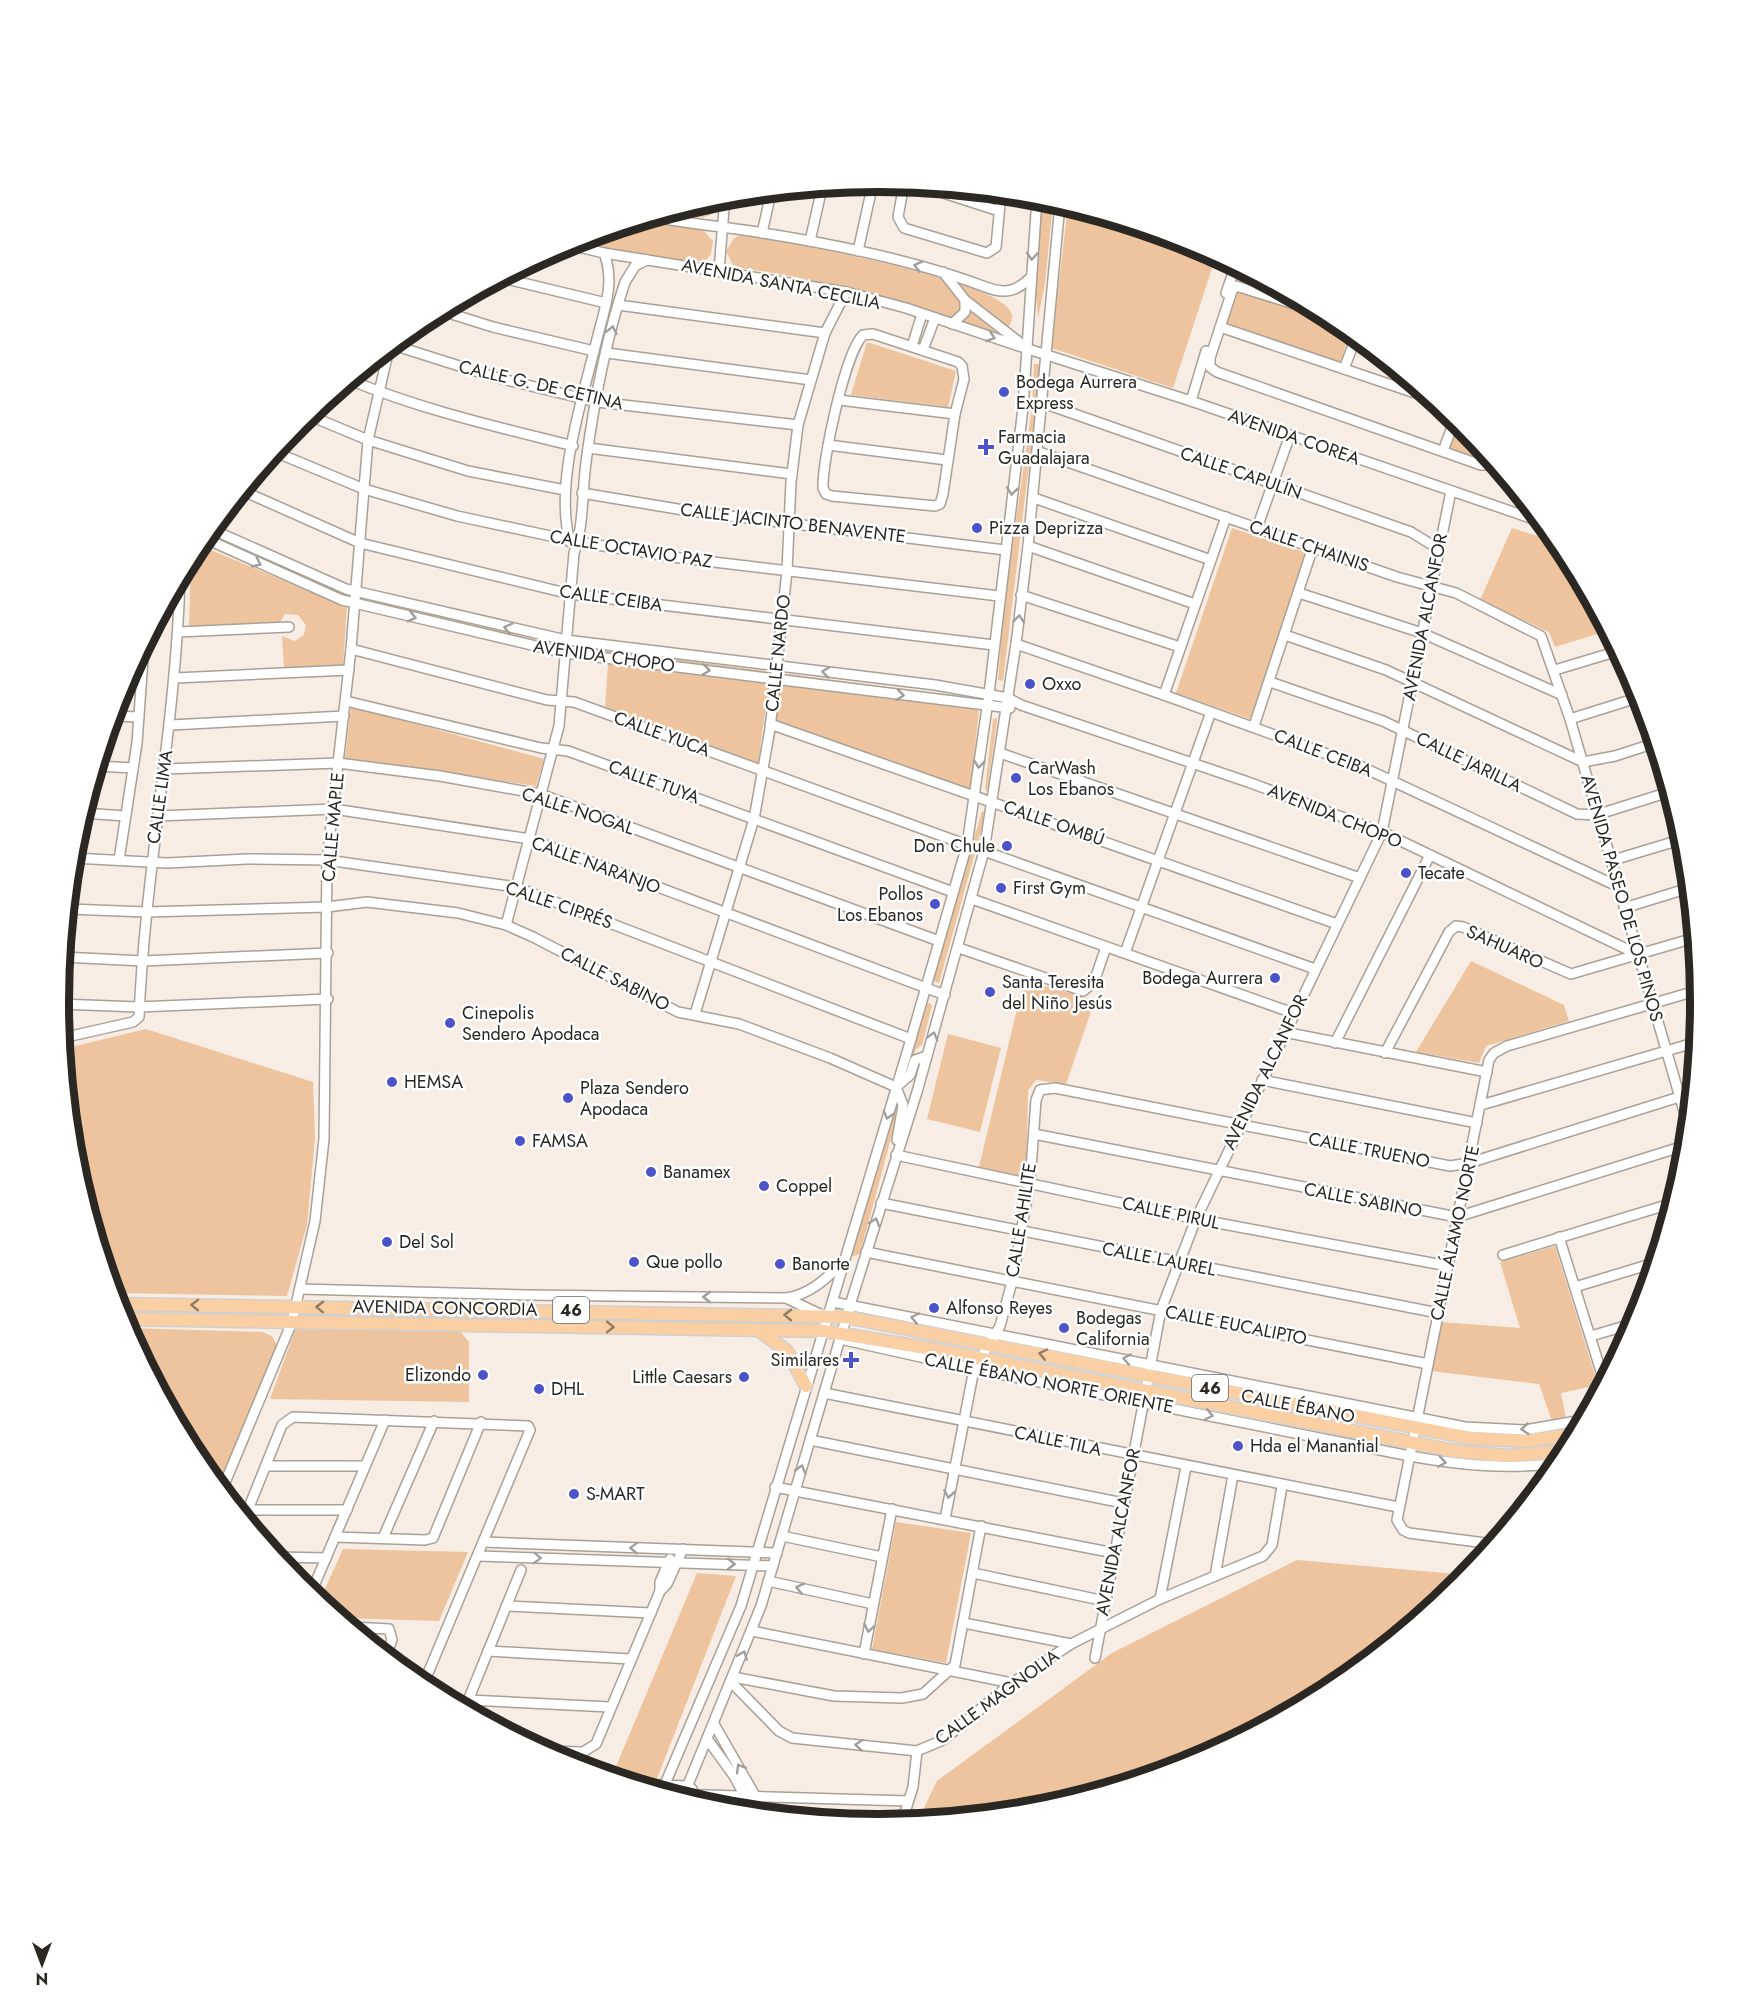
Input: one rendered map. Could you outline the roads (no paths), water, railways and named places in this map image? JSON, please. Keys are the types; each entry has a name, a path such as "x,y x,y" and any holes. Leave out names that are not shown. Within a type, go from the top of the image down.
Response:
{"main road":[{"name":"AVENIDA CONCORDIA","path":"128,1305 294,1315 759,1330 841,1336"},
{"name":"AVENIDA CONCORDIA","path":"134,1319 203,1320 294,1315 827,1316 848,1311"},
{"name":"CALLE ÉBANO","path":"848,1311 1500,1441 1527,1441 1564,1436"},
{"path":"759,1330 787,1350 806,1386"},
{"name":"CALLE ÉBANO","path":"841,1336 1411,1450 1500,1456 1554,1451"}],"street":[{"path":"858,251 871,192"},
{"path":"902,193 898,217 904,228 990,252 996,247 1000,201"},
{"path":"810,241 821,195"},
{"path":"952,196 999,211"},
{"path":"762,233 769,200"},
{"path":"719,270 724,207"},
{"path":"665,1785 741,1606 774,1487 824,1333 827,1316 967,844 989,694 1028,349 1036,208"},
{"path":"684,1789 708,1740 759,1611 927,1056 984,850 1016,645 1034,498 1059,213"},
{"path":"669,220 762,233 858,251 943,272 1002,292 1016,290 1031,277"},
{"name":"AVENIDA SANTA CECILIA","path":"585,248 846,292 1046,354"},
{"path":"574,541 565,490 610,281 604,253"},
{"path":"506,925 554,748 562,699 574,541 588,448 607,353 618,305 630,272 647,260"},
{"path":"943,272 965,300 1028,349"},
{"path":"1191,401 1233,274"},
{"path":"512,281 606,303"},
{"path":"1284,300 1239,286 1232,291 1209,361 1210,366 1217,372 1486,466"},
{"name":"CALLE NARDO","path":"695,1014 754,819 777,666 787,572 792,474 798,425 825,333 846,292"},
{"path":"952,324 962,317 965,300"},
{"path":"618,305 825,333"},
{"path":"453,314 493,327 594,351"},
{"path":"912,346 922,314"},
{"path":"923,350 935,318"},
{"path":"1220,327 1411,392"},
{"path":"873,334 912,346 958,362 962,366 964,379 955,414 942,501 935,506 826,494 823,488 828,445 854,350 863,335 873,334"},
{"path":"1344,369 1353,345"},
{"name":"CALLE G. DE CETINA","path":"403,348 494,377 597,402 798,425"},
{"path":"607,353 811,380"},
{"name":"AVENIDA COREA","path":"1046,354 1191,401 1529,518"},
{"name":"CALLE MAPLE","path":"226,1481 294,1315 315,1221 322,1170 328,999 327,860 346,701 368,440 386,360"},
{"path":"358,383 378,392 476,422 573,446"},
{"path":"839,400 955,414"},
{"name":"CALLE CAPULÍN","path":"1042,403 1411,532 1437,548"},
{"path":"318,419 368,440 468,471 565,490"},
{"path":"1443,451 1451,429"},
{"path":"1257,528 1290,435"},
{"path":"828,445 947,460"},
{"path":"588,448 792,474"},
{"name":"CALLE CHAINIS","path":"1039,452 1479,603 1535,631 1544,641 1555,670"},
{"name":"CALLE OCTAVIO PAZ","path":"282,455 364,489 457,516 574,541 787,572 999,596"},
{"name":"AVENIDA ALCANFOR","path":"1095,1658 1161,1310 1196,1219 1218,1171 1382,832 1413,682 1437,548 1451,491"},
{"name":"CALLE JACINTO BENAVENTE","path":"582,493 689,511 1005,550"},
{"name":"CALLE CEIBA","path":"249,494 360,543 570,594 993,645"},
{"path":"1034,498 1211,560"},
{"path":"1164,695 1226,517"},
{"name":"AVENIDA CHOPO","path":"220,533 300,570 356,592 566,640 1008,698 1021,705 1192,762 1382,832 1639,955"},
{"name":"AVENIDA CHOPO","path":"213,542 296,580 355,603 565,653 1006,709 1021,705"},
{"path":"1028,546 1195,604"},
{"path":"1254,726 1313,547"},
{"path":"1299,592 1422,633 1562,695"},
{"path":"1022,595 1180,647"},
{"name":"CALLE LIMA","path":"139,1012 150,863 176,678 179,597"},
{"path":"178,632 289,627"},
{"path":"1285,635 1413,682 1583,762 1615,756 1648,745"},
{"name":"CALLE CEIBA","path":"1016,645 1254,726 1393,780 1618,887"},
{"name":"CALLE YUCA","path":"351,649 546,700 562,699 967,844"},
{"path":"1555,670 1610,653"},
{"path":"119,860 133,768 142,670"},
{"path":"176,678 349,670"},
{"name":"AVENIDA PASEO DE LOS PINOS","path":"1555,670 1683,1107"},
{"name":"CALLE JARILLA","path":"1270,682 1358,711 1403,730 1568,810 1583,815 1596,815 1662,794"},
{"path":"1570,719 1631,700"},
{"name":"CALLE TUYA","path":"346,701 541,748 568,751 953,892"},
{"path":"1125,953 1211,712"},
{"path":"122,716 139,717"},
{"path":"171,725 344,716"},
{"name":"CALLE OMBÚ","path":"770,723 975,798 993,802 1159,859 1337,924"},
{"path":"1000,753 1360,878"},
{"name":"CALLE NOGAL","path":"164,769 338,763 440,776 540,794 939,941"},
{"path":"105,766 133,768"},
{"name":"CALLE NARANJO","path":"158,816 334,809 530,839 726,915 945,995"},
{"path":"92,814 125,816"},
{"path":"1610,861 1673,842"},
{"path":"984,850 1315,969"},
{"path":"1335,1043 1430,855"},
{"name":"CALLE CIPRÉS","path":"83,858 150,863 247,859 327,860 516,886 911,1039"},
{"path":"1624,908 1682,890"},
{"path":"972,899 1293,1013"},
{"name":"CALLE SABINO","path":"75,909 146,912 327,907 367,902 458,913 506,925 678,1012 739,1024 830,1058 896,1087"},
{"name":"SAHUARO","path":"1385,1053 1449,932 1456,927 1463,927 1571,975 1687,940"},
{"path":"958,948 1083,991 1094,982 1106,947"},
{"path":"71,957 143,961 328,953"},
{"path":"1653,1005 1690,993"},
{"path":"69,1005 139,1012 328,999"},
{"name":"CALLE ÁLAMO NORTE","path":"1398,1508 1487,1072 1494,1053 1507,1046 1653,1005"},
{"path":"70,1036 133,1022 139,1012"},
{"path":"1284,1032 1487,1072"},
{"path":"1481,1106 1688,1045"},
{"path":"896,1087 910,1075 915,1060 927,1056"},
{"path":"1262,1080 1477,1123"},
{"path":"896,1087 903,1104 897,1133 897,1150"},
{"name":"CALLE TRUENO","path":"1040,1090 1055,1088 1443,1165 1469,1163 1684,1095"},
{"name":"CALLE AHILITE","path":"945,1520 962,1422 976,1363 992,1338 1012,1282 1030,1182 1036,1100 1040,1090"},
{"name":"CALLE SABINO","path":"1034,1134 1457,1217 1676,1148"},
{"name":"CALLE PIRUL","path":"897,1150 1196,1219 1448,1266"},
{"name":"CALLE LAUREL","path":"881,1203 1438,1313"},
{"path":"1503,1255 1664,1206"},
{"path":"1559,1238 1601,1370"},
{"name":"CALLE EUCALIPTO","path":"866,1252 1428,1364"},
{"path":"300,1289 525,1296 786,1298 803,1294 815,1287 844,1262"},
{"path":"1575,1287 1647,1265"},
{"path":"786,1298 827,1316"},
{"path":"833,1302 848,1311"},
{"path":"1591,1336 1622,1327"},
{"name":"CALLE TILA","path":"824,1393 1133,1457 1398,1508"},
{"path":"248,1510 282,1425 293,1417 527,1425 530,1428 427,1676"},
{"path":"315,1584 385,1420"},
{"path":"383,1538 434,1421"},
{"path":"1417,1423 1503,1430 1573,1421"},
{"path":"335,1537 433,1538 481,1422"},
{"path":"810,1440 1123,1503"},
{"path":"1411,1450 1476,1466 1544,1465"},
{"path":"266,1466 365,1467"},
{"path":"1160,1599 1186,1467"},
{"path":"1215,1576 1233,1475"},
{"name":"CALLE MAGNOLIA","path":"732,1680 779,1731 792,1738 918,1751 943,1740 958,1730 1012,1683 1071,1644 1099,1632 1160,1599 1258,1559 1269,1551 1282,1485"},
{"path":"774,1487 795,1489 1114,1552"},
{"path":"1398,1508 1399,1525 1409,1533 1484,1543"},
{"path":"864,1654 892,1509"},
{"path":"251,1514 346,1510"},
{"path":"765,1518 786,1522"},
{"path":"732,1680 834,1696 902,1698 923,1694 952,1670 964,1623 981,1527"},
{"path":"782,1536 882,1557"},
{"path":"484,1542 777,1553"},
{"path":"567,1751 584,1752 593,1748 651,1614 660,1591 660,1582 679,1549"},
{"path":"478,1556 773,1566"},
{"path":"289,1557 326,1558"},
{"path":"468,1701 521,1570"},
{"path":"973,1574 1105,1600"},
{"path":"768,1581 873,1604"},
{"path":"506,1606 651,1614"},
{"path":"741,1606 759,1611"},
{"path":"964,1623 1071,1644"},
{"path":"364,1628 389,1629 392,1640 389,1648"},
{"path":"752,1631 1012,1683"},
{"path":"488,1651 631,1659"},
{"path":"473,1704 610,1707"},
{"path":"714,1724 761,1805"},
{"path":"708,1740 749,1803"},
{"path":"905,1813 917,1769 918,1751"},
{"path":"700,1793 908,1801"}],"place":[{"name":"Bodega Aurrera Express","path":"1004,392"},
{"name":"Farmacia Guadalajara","path":"986,447"},
{"name":"Pizza Deprizza","path":"977,528"},
{"name":"Oxxo","path":"1030,684"},
{"name":"CarWash Los Ebanos","path":"1016,778"},
{"name":"Don Chule","path":"1007,846"},
{"name":"Tecate","path":"1406,873"},
{"name":"First Gym","path":"1001,888"},
{"name":"Pollos Los Ebanos","path":"935,904"},
{"name":"Bodega Aurrera","path":"1275,978"},
{"name":"Santa Teresita del Niño Jesús","path":"990,992"},
{"name":"Cinepolis Sendero Apodaca","path":"450,1023"},
{"name":"HEMSA","path":"392,1082"},
{"name":"Plaza Sendero Apodaca","path":"568,1098"},
{"name":"FAMSA","path":"520,1141"},
{"name":"Banamex","path":"651,1172"},
{"name":"Coppel","path":"764,1186"},
{"name":"Del Sol","path":"387,1242"},
{"name":"Que pollo","path":"634,1262"},
{"name":"Banorte","path":"780,1264"},
{"name":"Alfonso Reyes","path":"934,1308"},
{"name":"Bodegas California","path":"1064,1328"},
{"name":"Similares","path":"851,1360"},
{"name":"Elizondo","path":"483,1375"},
{"name":"Little Caesars","path":"744,1377"},
{"name":"DHL","path":"539,1389"},
{"name":"Hda el Manantial","path":"1238,1446"},
{"name":"S-MART","path":"574,1494"}]}
